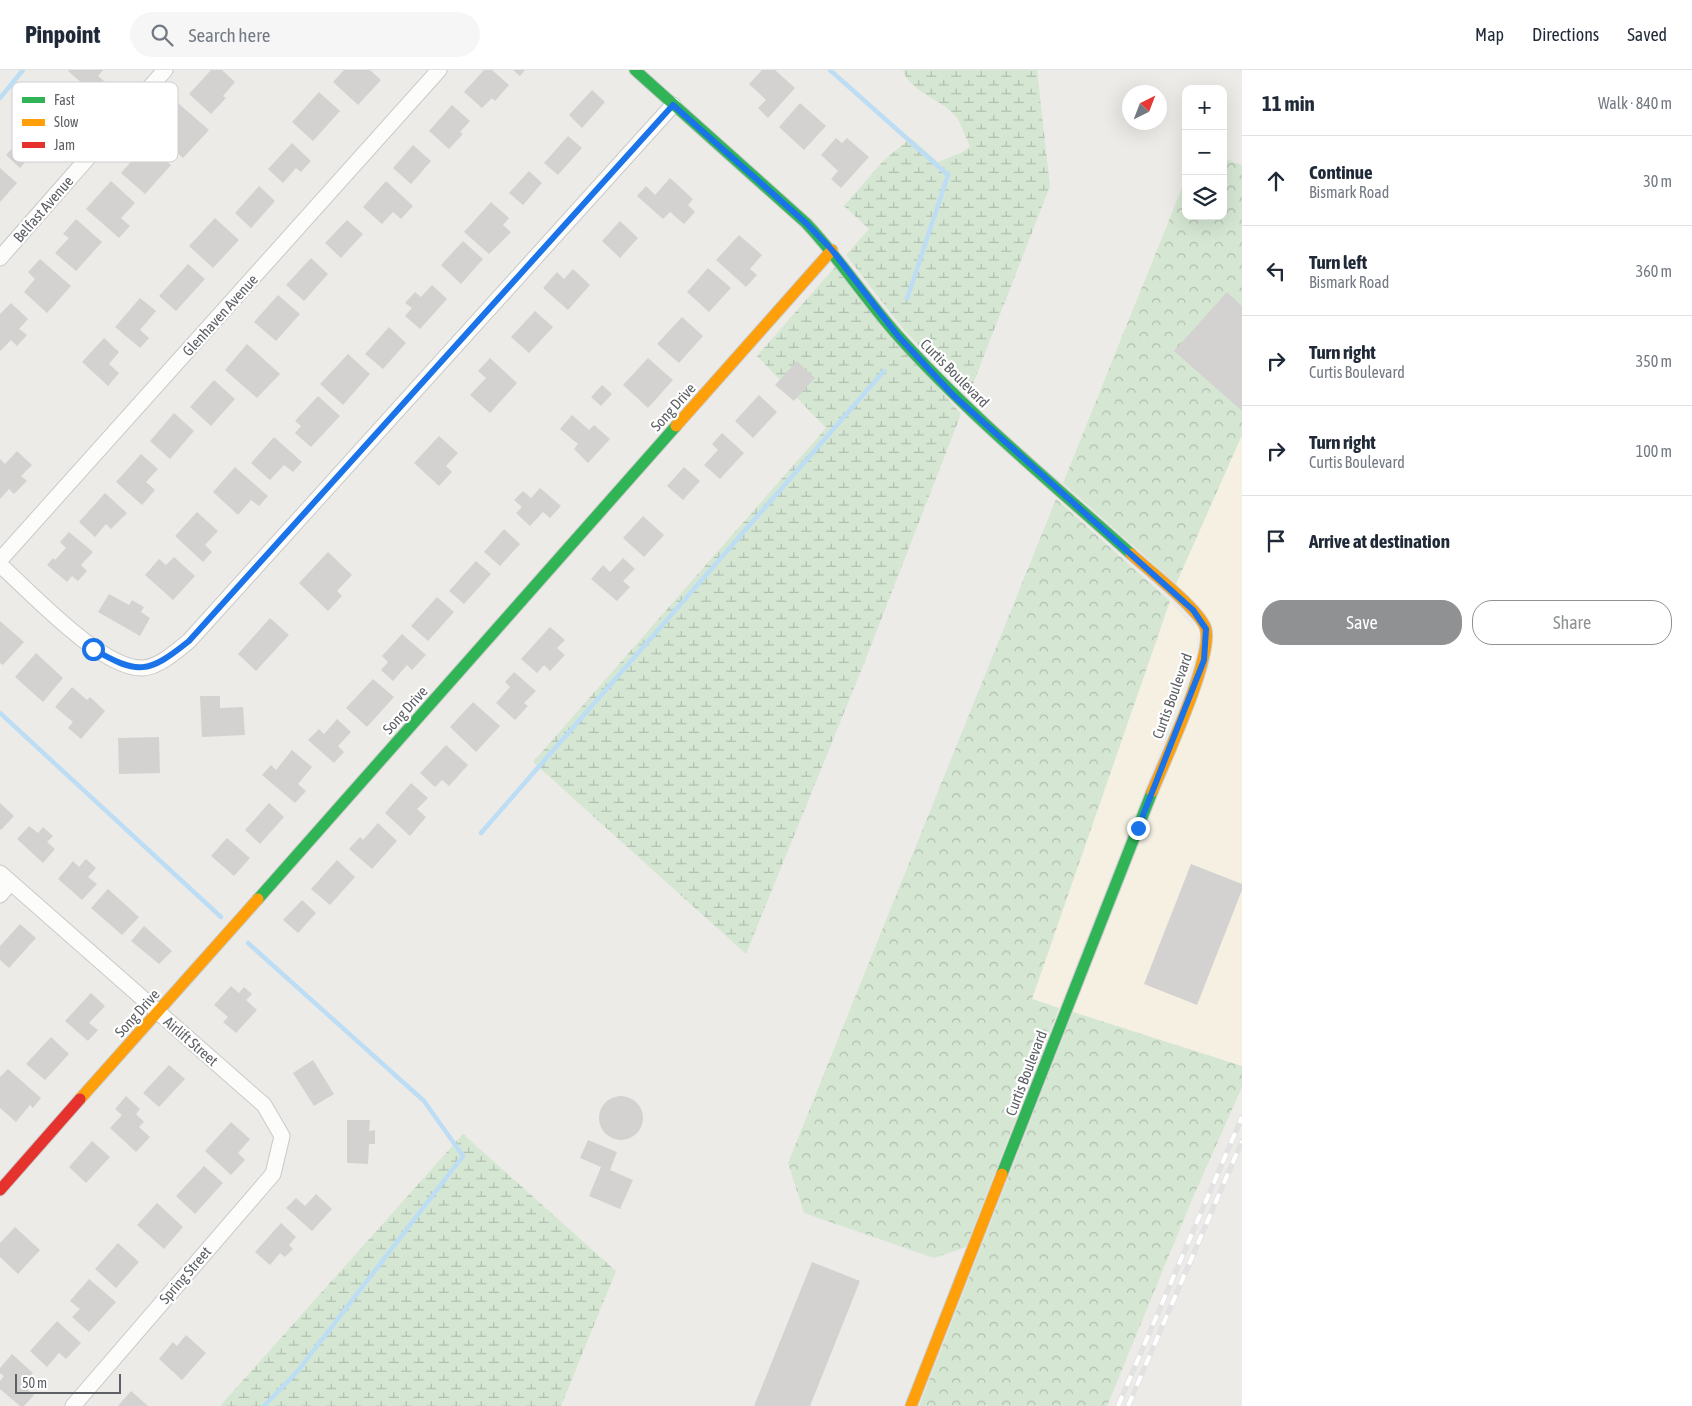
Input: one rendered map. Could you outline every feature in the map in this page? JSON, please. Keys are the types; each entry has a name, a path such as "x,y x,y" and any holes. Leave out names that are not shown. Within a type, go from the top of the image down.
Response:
{"street":[{"name":"Belfast Avenue","path":"154,82 165,70"},
{"name":"Glenhaven Avenue","path":"0,560 440,70"},
{"name":"Curtis Boulevard","path":"634,70 806,223 832,250 898,336 954,396 1193,610 1206,629 1204,660 911,1406"},
{"path":"0,565 93,649 120,665 145,668 169,657 189,641 673,105"},
{"name":"Belfast Avenue","path":"0,258 84,162"},
{"name":"Song Drive","path":"0,1190 832,250"},
{"path":"0,895 5,878"},
{"name":"Airlift Street","path":"5,878 264,1105 282,1136"},
{"name":"Spring Street","path":"72,1406 273,1174 282,1136"}],"shaded area":[{"path":"1242,435 1242,1066 1073,1012 1211,662 1176,584"},
{"path":"1170,601 1198,632 1196,659 1059,1008 1032,999"}],"green space":[{"path":"903,70 1037,70 1050,186 968,397 904,330 846,255 869,229 844,206 884,160 911,138 938,162 963,152 970,146 957,118 951,111 919,90 906,78"},
{"path":"1227,159 1242,165 1242,435 1176,584 1063,483 1182,188 1182,220 1227,220"},
{"path":"835,267 961,414 863,666 746,954 533,762 826,428 757,356"},
{"path":"1056,499 1170,601 1032,999 1059,1008 966,1247 934,1258 804,1213 788,1163"},
{"path":"1073,1012 1242,1066 1242,1087 1191,1202 1107,1406 919,1406"},
{"path":"463,1134 616,1271 561,1406 220,1406"}],"building":[{"path":"103,70 98,76 105,82 80,82 68,71"},
{"path":"211,70 222,70 235,82 223,96 226,98 211,114 189,94"},
{"path":"344,70 370,70 381,80 358,105 333,82"},
{"path":"484,70 492,70 509,85 495,101 492,98 482,108 464,92"},
{"path":"513,70 525,70 520,76"},
{"path":"762,70 775,70 795,88 768,118 758,108 766,100 749,84"},
{"path":"592,90 605,102 582,128 569,115"},
{"path":"319,92 340,111 313,141 292,122"},
{"path":"800,103 826,126 804,150 779,127"},
{"path":"178,105 209,130 183,158 178,154"},
{"path":"452,105 470,121 460,132 463,134 449,149 429,131"},
{"path":"568,136 582,148 558,175 544,163"},
{"path":"836,138 842,143 847,138 869,157 841,188 831,179 838,171 821,155"},
{"path":"292,143 311,161 301,172 296,168 283,183 268,169"},
{"path":"413,145 431,161 411,184 393,168"},
{"path":"12,149 12,161 6,155"},
{"path":"14,162 25,162 20,168"},
{"path":"131,162 168,162 171,165 145,194 121,173"},
{"path":"0,168 17,183 0,202"},
{"path":"529,171 542,183 523,205 509,193"},
{"path":"670,178 693,199 688,205 695,212 684,224 670,212 663,219 637,196 646,186 655,195"},
{"path":"111,181 135,203 121,218 130,226 119,238 86,209"},
{"path":"386,181 413,206 401,219 393,212 382,224 363,207"},
{"path":"259,186 275,201 251,228 235,213"},
{"path":"491,202 509,218 503,225 511,232 489,254 464,232"},
{"path":"215,218 239,240 213,268 189,246"},
{"path":"76,219 102,242 76,271 55,253 69,238 63,234"},
{"path":"347,220 363,234 341,258 325,243"},
{"path":"620,221 638,238 620,258 602,241"},
{"path":"739,235 762,255 750,269 757,275 746,287 716,260"},
{"path":"463,241 483,259 461,284 441,265"},
{"path":"311,258 328,274 304,301 286,285"},
{"path":"40,259 71,286 47,313 24,292 35,279 28,272"},
{"path":"188,264 205,279 176,311 159,296"},
{"path":"708,268 731,288 709,312 687,292"},
{"path":"573,269 590,285 568,310 543,288 557,272 564,279"},
{"path":"432,285 447,299 420,329 405,316 412,308 405,303 415,292 421,297"},
{"path":"1227,292 1242,306 1242,411 1174,351"},
{"path":"278,295 300,314 276,341 254,322"},
{"path":"140,298 156,311 140,330 149,338 140,348 115,327"},
{"path":"11,303 28,319 19,329 27,335 17,346 11,340 0,351 0,314"},
{"path":"535,311 553,327 529,353 511,337"},
{"path":"682,317 703,336 679,363 657,344"},
{"path":"389,327 406,343 383,369 365,354"},
{"path":"104,338 119,352 109,364 119,373 108,386 82,362"},
{"path":"247,344 280,374 257,398 225,370"},
{"path":"348,354 370,374 343,405 320,384"},
{"path":"490,358 517,383 490,413 470,395 486,378 478,371"},
{"path":"648,358 673,380 648,408 623,385"},
{"path":"797,361 815,378 794,401 775,385"},
{"path":"214,380 235,399 211,426 190,407"},
{"path":"602,385 612,394 601,406 591,397"},
{"path":"759,395 777,412 753,438 735,421"},
{"path":"318,396 340,416 311,447 295,433 301,426 295,421"},
{"path":"174,413 194,431 170,459 150,441"},
{"path":"572,415 589,430 594,425 610,439 588,463 574,449 578,444 560,429"},
{"path":"722,433 744,453 720,479 704,465 718,450 712,444"},
{"path":"439,436 458,453 446,466 452,472 439,486 414,463"},
{"path":"274,437 302,462 293,472 284,465 270,480 251,463"},
{"path":"17,451 32,465 21,476 27,481 14,494 9,489 0,499 0,459 5,464"},
{"path":"141,454 158,469 146,482 155,490 142,505 116,482"},
{"path":"235,467 268,496 259,506 251,500 238,515 213,492"},
{"path":"684,467 700,481 683,500 667,486"},
{"path":"540,488 561,506 550,518 543,512 530,526 516,513 522,507 514,500 523,491 531,498"},
{"path":"105,493 127,513 111,529 106,524 95,537 79,522"},
{"path":"197,512 218,531 205,545 212,552 203,562 175,536"},
{"path":"643,516 664,535 644,557 623,538"},
{"path":"504,529 520,544 500,566 484,552"},
{"path":"69,532 93,552 81,565 87,571 78,581 72,576 67,582 47,565 53,558 55,560 66,548 60,542"},
{"path":"328,552 352,575 337,591 342,596 328,611 299,583"},
{"path":"174,557 195,576 173,600 145,575 159,559 166,565"},
{"path":"623,558 635,569 623,581 630,587 617,601 591,579 603,565 610,572"},
{"path":"476,561 491,574 464,604 449,591"},
{"path":"109,594 129,605 132,600 144,607 141,612 150,618 140,636 98,612"},
{"path":"437,597 454,612 428,641 411,626"},
{"path":"270,618 289,635 256,671 238,654"},
{"path":"0,621 24,642 3,665 0,663"},
{"path":"550,627 565,640 557,648 565,655 550,671 544,665 537,673 521,659"},
{"path":"402,634 426,655 412,670 407,665 393,681 381,670 388,662 382,656"},
{"path":"36,653 63,678 43,702 15,677"},
{"path":"514,672 536,691 524,703 528,706 515,720 496,703 510,687 505,682"},
{"path":"373,679 394,697 367,727 346,708"},
{"path":"72,687 87,700 90,697 105,711 81,739 68,728 73,722 55,707"},
{"path":"200,696 220,696 220,708 243,707 245,735 202,737"},
{"path":"473,702 500,726 476,752 450,727"},
{"path":"337,719 351,732 338,746 344,752 334,763 308,740 319,729 324,734"},
{"path":"159,737 160,773 119,774 118,738"},
{"path":"446,745 468,765 449,786 442,780 435,787 420,773"},
{"path":"292,750 312,767 298,784 306,791 295,803 262,775 271,765 276,770"},
{"path":"411,783 428,798 417,809 426,817 410,836 385,813"},
{"path":"0,803 14,816 1,830 0,829"},
{"path":"269,803 284,817 260,844 245,830"},
{"path":"378,823 397,841 372,869 349,849 360,837 363,840"},
{"path":"29,826 38,833 43,827 53,836 47,842 55,849 43,863 17,839"},
{"path":"227,838 250,858 234,876 211,856"},
{"path":"86,859 96,868 88,877 97,884 82,900 58,879 73,861 79,867"},
{"path":"337,860 355,877 330,905 311,889"},
{"path":"1191,864 1242,884 1242,890 1197,1005 1144,984"},
{"path":"108,889 139,917 122,935 91,908"},
{"path":"302,900 316,913 298,933 283,920"},
{"path":"20,924 36,938 9,968 0,960 0,946"},
{"path":"144,926 172,951 159,964 131,941"},
{"path":"231,986 239,993 244,987 252,994 246,1000 257,1010 236,1033 223,1022 228,1017 214,1005"},
{"path":"91,993 105,1006 89,1023 98,1030 88,1041 65,1021"},
{"path":"51,1037 69,1054 45,1080 26,1064"},
{"path":"313,1060 334,1094 314,1106 293,1073"},
{"path":"169,1065 185,1079 159,1107 143,1093"},
{"path":"8,1069 41,1098 33,1108 30,1105 16,1122 0,1108 0,1077"},
{"path":"126,1096 140,1109 136,1114 144,1122 139,1127 150,1137 136,1152 110,1128 122,1115 115,1109"},
{"path":"621,1096 633,1100 639,1106 643,1118 639,1130 633,1136 621,1140 609,1136 603,1130 599,1118 603,1106 609,1100"},
{"path":"347,1120 370,1120 369,1131 375,1130 375,1144 369,1144 368,1164 347,1163"},
{"path":"231,1122 250,1139 238,1153 245,1160 231,1175 205,1151"},
{"path":"588,1140 617,1152 610,1170 633,1180 620,1209 589,1196 601,1167 580,1158"},
{"path":"92,1141 110,1157 86,1183 69,1167"},
{"path":"204,1166 223,1183 195,1214 176,1196"},
{"path":"316,1194 332,1209 312,1231 286,1208 296,1198 305,1206"},
{"path":"157,1203 183,1227 164,1249 137,1225"},
{"path":"281,1223 296,1237 289,1245 293,1249 285,1257 280,1253 270,1265 255,1252"},
{"path":"15,1227 40,1250 18,1274 0,1257 0,1243"},
{"path":"118,1243 139,1262 116,1288 95,1269"},
{"path":"812,1262 860,1281 810,1406 754,1406"},
{"path":"89,1279 116,1302 89,1332 72,1317 80,1309 70,1301"},
{"path":"57,1321 81,1343 66,1359 59,1353 47,1367 30,1351"},
{"path":"186,1335 206,1353 182,1380 159,1359 173,1342 177,1346"},
{"path":"12,1354 33,1373 22,1385 34,1395 24,1406 20,1406 0,1389 0,1381 4,1376 0,1373 0,1368"},
{"path":"131,1391 148,1406 118,1406"}],"waterway":[{"path":"13,82 23,70"},
{"path":"830,70 948,175 907,299"},
{"path":"0,98 12,83"},
{"path":"481,833 884,371"},
{"path":"0,713 221,917"},
{"path":"248,943 424,1101 463,1156 297,1372 264,1406"}],"railway":[{"path":"1118,1406 1242,1117"},
{"path":"1128,1406 1242,1141"}],"traffic: fast":[{"path":"635,70 806,223 887,323 926,366 1012,449 1131,554"},
{"path":"258,899 676,426"},
{"path":"1002,1174 1152,792"}],"traffic: slow":[{"path":"676,426 832,250"},
{"path":"1131,554 1161,579 1195,612 1203,622 1206,630 1206,644 1195,686 1152,792"},
{"path":"80,1099 258,899"},
{"path":"911,1406 1002,1174"}],"traffic: jam":[{"path":"0,1190 80,1099"}],"route":[{"path":"93,649 120,665 145,668 169,657 189,641 673,105 806,223 832,250 898,336 954,396 1193,610 1206,629 1204,660 1138,828"}]}
